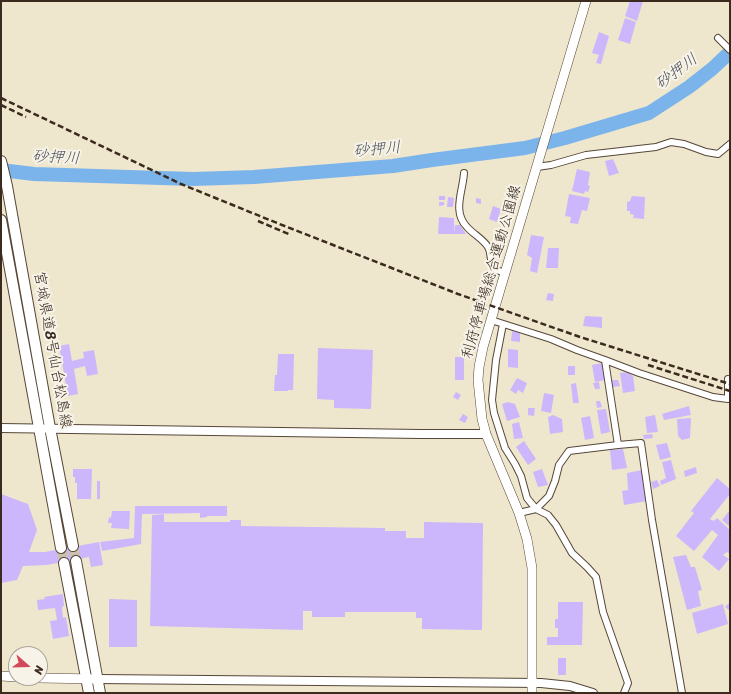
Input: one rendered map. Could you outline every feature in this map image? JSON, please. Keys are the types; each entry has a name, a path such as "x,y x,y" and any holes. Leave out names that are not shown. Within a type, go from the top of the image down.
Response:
{"main road":[{"name":"利府停車場総合運動公園線","path":"532,693 532,568 527,539 519,513 486,434 482,419 478,380 479,367 483,347 586,1"},
{"name":"宮城県道8号仙台松島線","path":"1,161 73,546"},
{"name":"宮城県道8号仙台松島線","path":"1,220 61,548"},
{"path":"76,561 100,693"},
{"path":"64,563 89,693"},
{"path":"48,678 98,679"}],"street":[{"path":"718,38 730,50"},
{"path":"538,163 551,165 586,155 656,148 672,142 718,154 730,144"},
{"path":"464,173 460,198 460,216 463,223 488,247 493,265 496,269 505,273"},
{"path":"491,320 551,339 639,373 714,397 728,399 728,379 730,380"},
{"path":"503,324 496,360 492,400 494,413 505,448 521,476 527,498 536,509 548,515 556,525 572,553 596,577 603,612 628,683 624,693"},
{"path":"605,360 618,445"},
{"path":"1,428 486,434"},
{"path":"519,513 536,509 549,496 559,465 568,451 641,442 652,520 682,693"},
{"path":"98,679 532,683 570,686 593,693"}],"building":[{"path":"630,1 643,1 637,21 625,16"},
{"path":"625,18 636,22 630,44 618,40"},
{"path":"599,32 609,36 601,64 596,63 599,55 592,53"},
{"path":"613,159 619,173 609,176 605,161"},
{"path":"577,169 590,172 588,185 590,186 588,192 585,191 584,194 572,191"},
{"path":"569,194 590,198 587,211 582,210 578,224 570,223 571,217 565,216"},
{"path":"439,196 445,196 445,200 439,200"},
{"path":"632,196 645,197 644,219 633,218 634,215 630,214 630,211 627,211 627,202 630,201"},
{"path":"448,197 454,198 453,207 447,207"},
{"path":"476,198 481,199 481,204 476,203"},
{"path":"439,202 444,202 444,205 439,206"},
{"path":"493,206 501,209 497,222 489,219"},
{"path":"439,217 454,218 454,234 438,234"},
{"path":"455,225 460,225 466,234 454,234"},
{"path":"531,235 544,237 537,273 530,271 532,258 527,255"},
{"path":"548,248 559,248 558,268 546,268"},
{"path":"548,293 554,294 553,301 546,300"},
{"path":"585,316 602,317 602,328 583,326"},
{"path":"512,331 520,333 520,342 511,341"},
{"path":"69,344 72,361 84,358 83,352 94,350 98,374 87,376 85,366 74,369 78,394 68,396 59,346"},
{"path":"318,348 373,350 371,409 334,408 334,400 317,399"},
{"path":"508,349 518,350 518,368 508,367"},
{"path":"278,354 294,354 293,390 274,391 275,375 277,375"},
{"path":"455,357 464,357 464,380 455,380"},
{"path":"602,363 605,380 595,382 592,365"},
{"path":"568,366 575,366 575,375 568,375"},
{"path":"628,372 633,376 635,391 623,393 620,373"},
{"path":"517,378 527,383 523,393 518,390 516,394 510,390"},
{"path":"612,380 618,380 620,386 613,387"},
{"path":"599,382 600,389 595,389 593,383"},
{"path":"576,383 579,403 573,403 571,384"},
{"path":"456,392 461,395 458,400 453,397"},
{"path":"544,393 554,395 551,413 541,411"},
{"path":"596,401 600,401 602,407 597,408"},
{"path":"508,402 515,404 520,417 507,421 502,404"},
{"path":"689,406 691,415 664,420 662,414"},
{"path":"528,408 535,408 534,416 528,415"},
{"path":"606,409 610,432 601,434 597,410"},
{"path":"463,414 468,417 465,423 459,420"},
{"path":"553,415 562,419 563,432 550,434 548,417"},
{"path":"655,415 658,432 647,433 645,417"},
{"path":"590,416 594,438 585,440 581,418"},
{"path":"691,418 690,438 682,440 678,436 677,419"},
{"path":"519,422 523,438 514,439 512,424"},
{"path":"652,434 653,438 644,439 643,435"},
{"path":"524,441 536,459 528,465 516,447"},
{"path":"667,443 671,457 660,460 656,445"},
{"path":"623,449 627,468 612,470 610,450"},
{"path":"671,460 676,479 661,485 660,481 666,478 662,462"},
{"path":"696,467 697,473 685,477 684,471"},
{"path":"73,469 92,469 91,499 77,499 77,483 75,483 75,477 73,477"},
{"path":"542,469 548,485 538,487 533,472"},
{"path":"642,470 647,501 624,505 622,491 628,490 627,473"},
{"path":"717,478 730,489 730,494 710,519 714,521 717,518 730,530 730,554 727,552 723,555 729,559 719,571 702,557 718,535 712,530 694,551 676,536 694,513 691,511"},
{"path":"657,480 660,486 653,489 651,482"},
{"path":"97,481 100,481 100,499 97,499"},
{"path":"1,494 28,504 37,530 29,552 45,552 99,542 103,565 91,567 89,557 47,565 23,566 17,580 1,583"},
{"path":"135,506 227,506 227,516 207,516 200,518 200,513 142,514 141,544 102,551 100,542 134,538"},
{"path":"730,510 730,527 722,520"},
{"path":"112,511 130,511 129,529 111,528 112,523 108,523 109,517 111,518"},
{"path":"164,514 164,522 230,522 230,520 241,520 241,526 385,528 385,531 406,531 406,538 424,538 424,522 483,523 482,630 422,629 422,618 416,618 416,612 345,612 345,617 312,617 312,611 303,611 303,630 150,626 152,515"},
{"path":"686,555 691,567 695,567 702,590 698,591 701,606 687,610 673,557"},
{"path":"63,594 63,618 66,617 69,636 53,639 50,621 57,620 55,608 38,610 37,600 45,599 44,597"},
{"path":"109,599 137,600 137,647 109,647"},
{"path":"558,602 583,602 582,645 547,645 547,637 558,637 558,628 555,628 555,619 558,619"},
{"path":"730,602 730,611 725,607"},
{"path":"723,604 728,624 697,634 692,613"},
{"path":"558,658 566,658 566,675 558,675"}],"waterway":[{"name":"砂押川","path":"1,170 34,174 193,179 254,177 393,166 525,148 565,138 649,113 689,87 712,69 730,52"}],"tunnel":[{"path":"73,546 76,561"},
{"path":"61,548 64,563"}],"railway":[{"path":"1,98 181,184 277,223 458,294 580,337 730,384"},
{"path":"1,105 26,117"},
{"path":"258,221 291,235"},
{"path":"648,365 730,391"}]}
